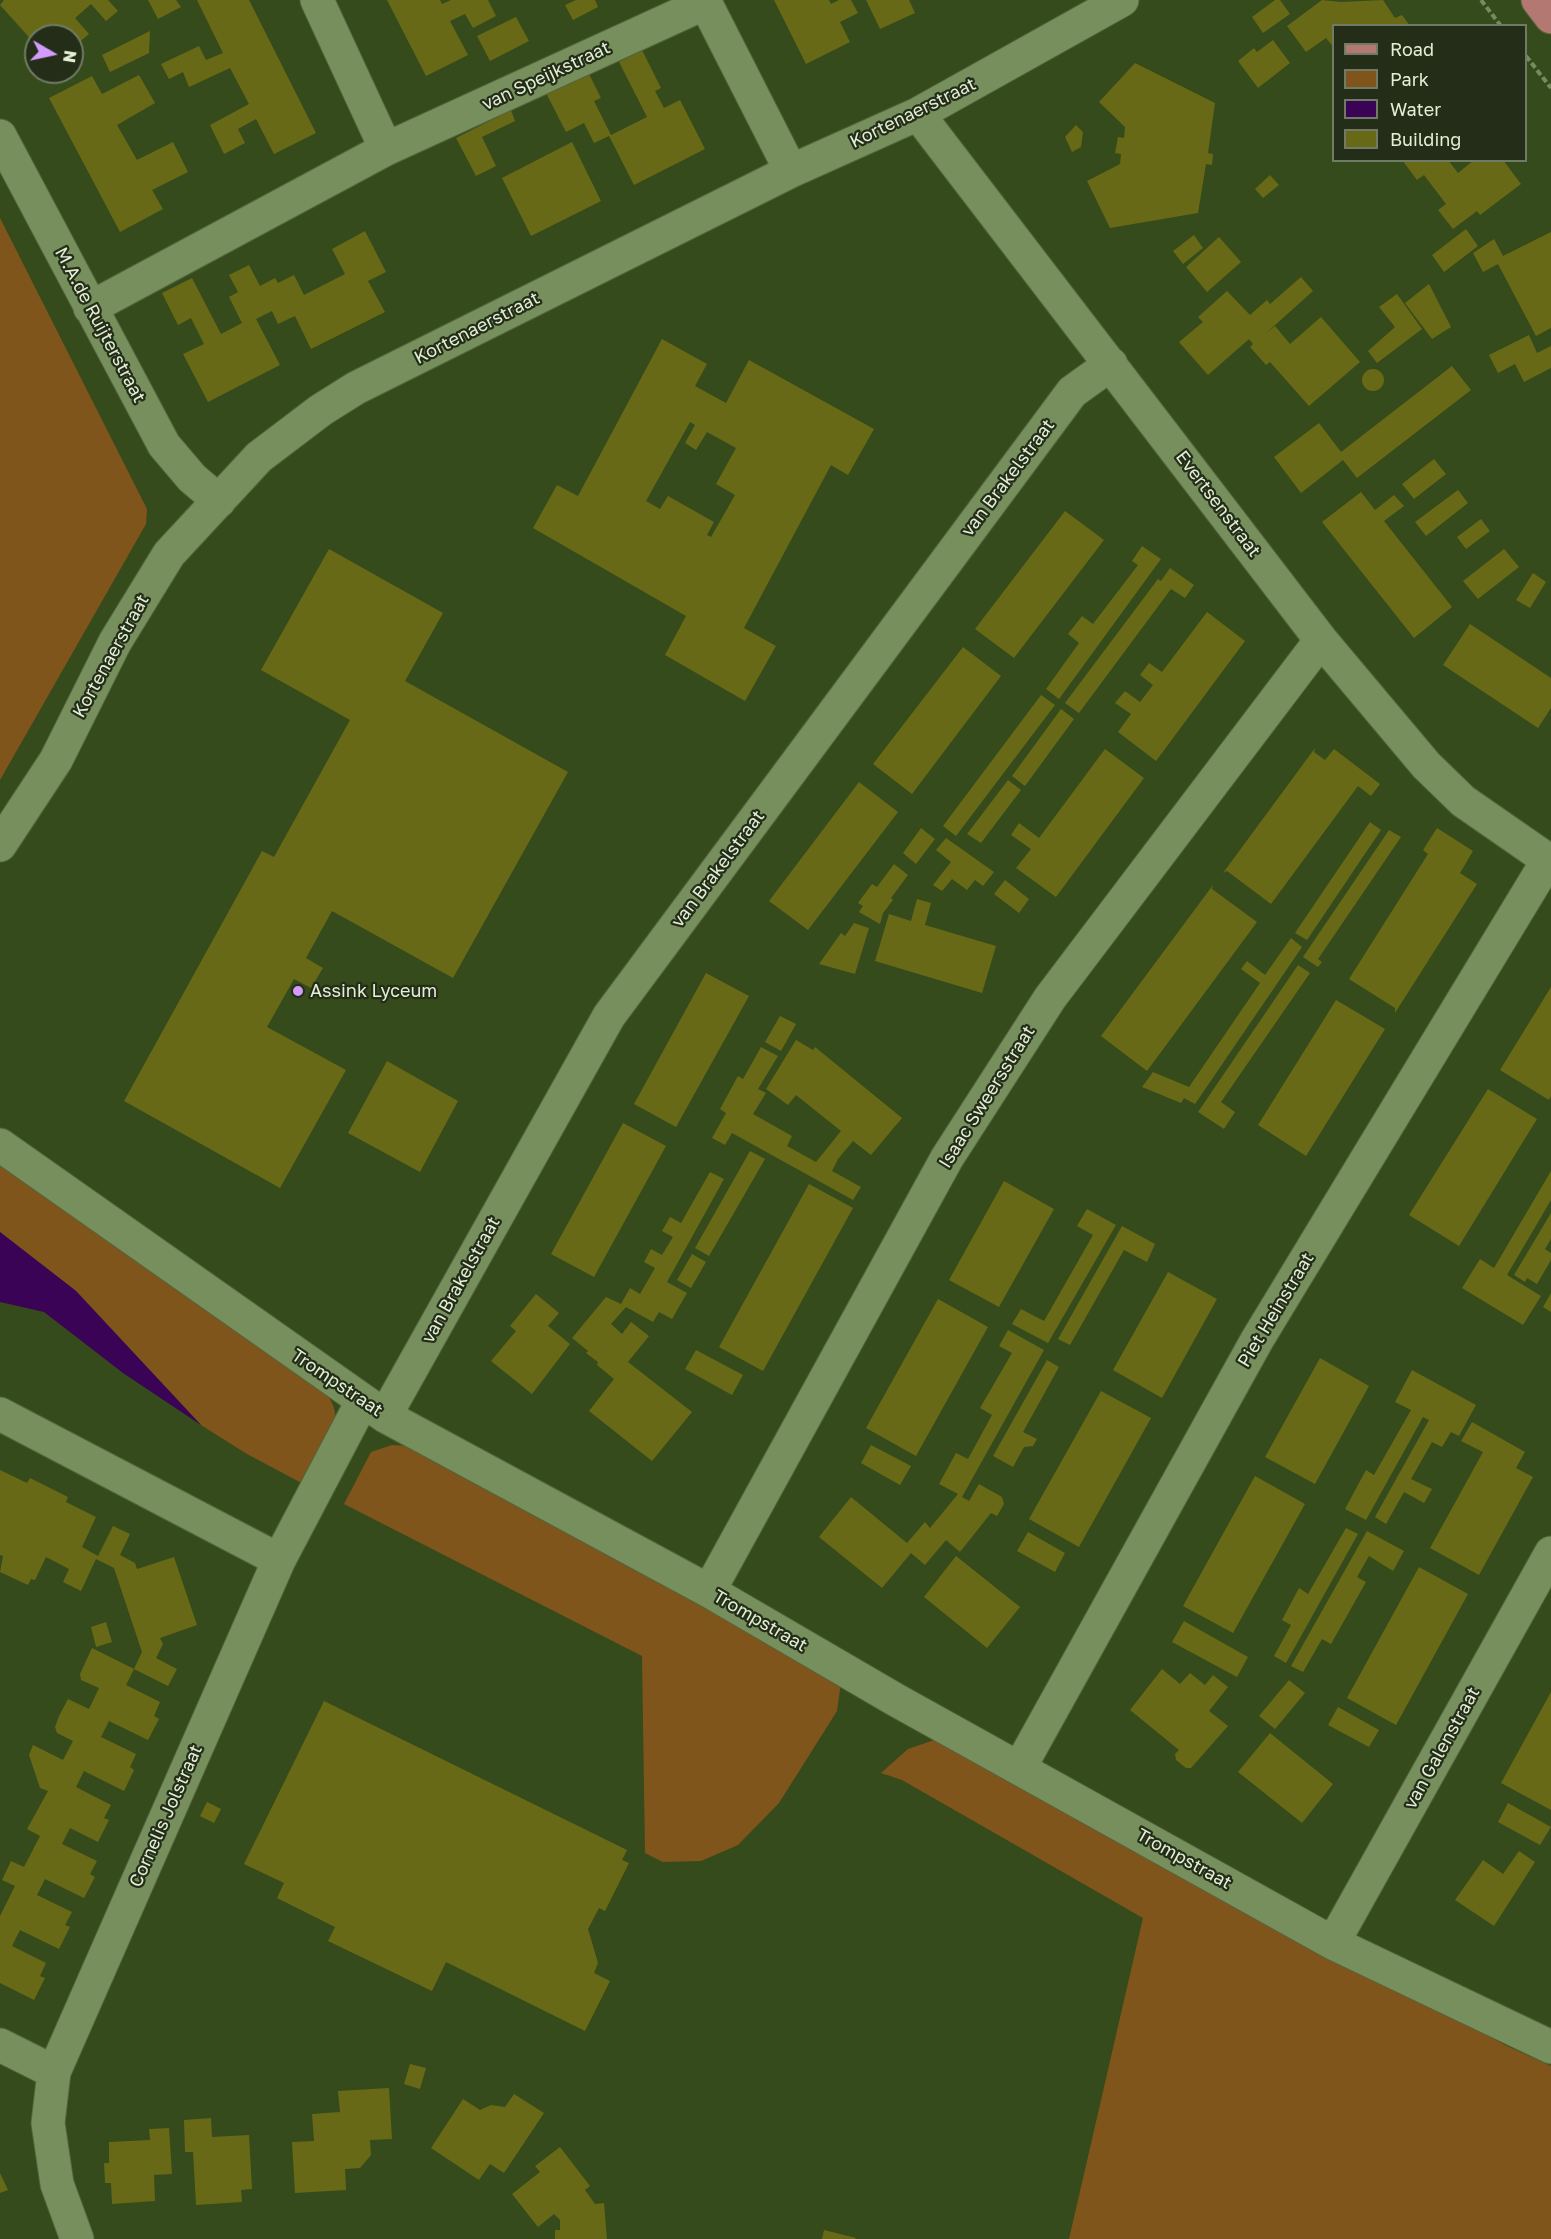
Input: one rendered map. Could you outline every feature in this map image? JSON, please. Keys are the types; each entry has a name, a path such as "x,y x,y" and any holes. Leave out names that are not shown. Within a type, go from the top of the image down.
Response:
{"main road":[{"path":"1538,0 1551,17"}],"street":[{"path":"317,0 387,149"},
{"name":"Kortenaerstraat","path":"0,845 56,760 115,642 169,554 259,457 321,410 356,388 791,171 918,114 1122,0"},
{"path":"704,2 791,171"},
{"name":"van Speijkstraat","path":"90,308 387,149 704,2"},
{"name":"Evertsenstraat","path":"918,114 1321,640 1426,765 1463,801 1549,861"},
{"name":"M.A.de Ruijterstraat","path":"0,136 164,445 192,478 219,501"},
{"name":"van Brakelstraat","path":"374,1409 609,1016 1072,392 1111,364"},
{"name":"Isaac Sweersstraat","path":"709,1591 947,1158 1050,998 1321,640"},
{"name":"Piet Heinstraat","path":"1020,1767 1257,1340 1549,861"},
{"name":"Trompstraat","path":"0,1145 374,1409 709,1591 896,1700 1334,1943 1551,2047"},
{"name":"Cornelis Jolstraat","path":"77,2239 55,2174 48,2123 54,2072 279,1560 374,1409"},
{"path":"0,1414 279,1560"},
{"name":"van Galenstraat","path":"1334,1943 1551,1553"},
{"path":"0,2045 54,2072"}],"path":[{"path":"1481,0 1499,24"},
{"path":"1527,57 1551,88"}],"green space":[{"path":"0,218 147,509 146,524 0,780"},
{"path":"0,1165 322,1387 333,1406 334,1421 329,1440 309,1487 247,1454 201,1425 76,1291 0,1232"},
{"path":"392,1445 424,1447 841,1683 837,1711 779,1803 738,1845 701,1861 663,1862 645,1853 642,1656 344,1504 371,1452"},
{"path":"940,1738 1505,2045 1551,2066 1551,2239 1069,2239 1143,1918 902,1780 881,1773 908,1749"}],"water":[{"path":"0,1232 76,1291 201,1425 123,1373 44,1312 0,1302"}],"building":[{"path":"4,0 108,0 118,11 106,21 91,4 75,18 80,24 24,24 24,32 0,5"},
{"path":"148,0 176,0 181,7 158,19"},
{"path":"197,0 249,0 316,133 274,154 256,119 238,129 245,143 224,154 210,125 249,104 230,68 189,87 183,72 169,79 161,64 199,46 206,60 223,53"},
{"path":"387,0 440,0 442,4 451,0 488,0 496,16 473,28 465,14 450,21 468,55 426,76"},
{"path":"576,0 595,0 598,7 573,20 565,5"},
{"path":"774,0 829,0 831,4 839,0 851,0 858,13 840,22 850,42 806,64"},
{"path":"866,0 909,0 915,13 880,29"},
{"path":"1275,0 1280,0 1290,14 1263,33 1252,17"},
{"path":"1322,0 1341,2 1383,0 1395,18 1402,15 1409,24 1332,24 1332,46 1326,38 1306,52 1287,26"},
{"path":"516,17 529,41 490,61 477,36"},
{"path":"84,28 89,34 84,38"},
{"path":"150,31 149,53 110,72 102,55"},
{"path":"1273,40 1290,63 1258,88 1238,61 1254,48 1257,52"},
{"path":"642,50 661,88 655,91 664,108 680,100 705,149 634,185 609,136 594,143 584,123 566,132 546,93 588,72 601,98 594,101 611,135 647,117 619,62"},
{"path":"1135,63 1215,103 1208,153 1213,154 1212,165 1206,164 1198,213 1110,228 1087,181 1120,164 1121,154 1115,153 1118,137 1124,138 1125,127 1099,102"},
{"path":"139,75 155,103 117,125 137,160 173,142 188,172 152,190 163,209 120,232 49,98 76,84 84,84 84,80 92,76 102,94"},
{"path":"511,110 515,121 482,137 496,166 476,176 456,138"},
{"path":"1076,125 1083,132 1081,147 1072,152 1065,137"},
{"path":"572,142 601,201 531,236 502,178"},
{"path":"1404,162 1450,162 1458,173 1472,162 1504,162 1521,184 1480,215 1477,211 1453,229 1438,210 1446,204 1424,175 1417,180"},
{"path":"1270,175 1279,185 1263,198 1255,189"},
{"path":"1466,229 1478,246 1444,272 1432,255"},
{"path":"365,231 386,272 368,281 385,312 311,349 295,316 278,324 272,311 256,319 280,365 208,402 183,354 204,344 191,318 178,325 162,293 192,278 221,334 242,323 229,297 238,292 229,275 249,265 260,286 275,278 278,283 294,275 304,295 345,274 332,249"},
{"path":"1551,232 1551,328 1536,336 1498,264 1483,272 1473,253 1494,239 1503,256"},
{"path":"1194,235 1203,248 1183,264 1173,251"},
{"path":"1219,237 1241,262 1207,292 1186,267"},
{"path":"1301,277 1313,291 1264,335 1275,326 1290,344 1321,317 1360,362 1309,406 1270,362 1266,365 1250,347 1253,344 1249,339 1208,375 1179,342 1203,322 1198,317 1227,291 1250,315 1267,300 1270,304"},
{"path":"1429,284 1451,327 1432,339 1405,303"},
{"path":"1397,294 1422,329 1377,363 1368,351 1395,327 1379,307"},
{"path":"1529,335 1537,353 1551,346 1551,368 1524,382 1515,364 1498,373 1489,355"},
{"path":"662,339 707,364 695,386 726,403 749,360 874,429 848,475 831,465 744,628 776,646 745,701 665,655 686,616 533,528 557,485 578,496","holes":["690,422 695,425 685,443 696,450 707,432 736,448 716,484 735,495 711,537 707,535 714,522 668,496 660,509 646,501"]},
{"path":"1452,366 1471,390 1357,478 1343,460 1301,493 1274,457 1319,423 1341,452"},
{"path":"1373,369 1381,372 1384,380 1381,388 1373,391 1365,388 1362,380 1365,372"},
{"path":"1434,459 1446,474 1414,499 1402,484"},
{"path":"1458,490 1468,503 1426,536 1415,522"},
{"path":"1361,492 1375,510 1394,495 1404,506 1384,521 1452,607 1414,638 1322,522"},
{"path":"1065,511 1104,540 1014,658 975,629"},
{"path":"1481,519 1490,531 1466,549 1457,537"},
{"path":"1142,546 1161,559 1059,699 1046,689 1079,643 1068,634 1082,616 1093,624 1138,565 1132,561"},
{"path":"329,549 443,613 405,681 568,772 453,978 332,911 306,958 323,968 311,988 294,979 267,1027 346,1070 280,1188 124,1101 262,851 274,857 350,720 261,670"},
{"path":"1504,549 1519,567 1478,599 1463,581"},
{"path":"1170,568 1194,585 1185,598 1171,589 1079,713 1065,703 1158,579 1161,581"},
{"path":"1533,573 1546,582 1530,608 1516,600"},
{"path":"1207,612 1245,641 1156,761 1118,732 1131,714 1115,703 1125,691 1140,702 1153,685 1140,675 1149,663 1162,672"},
{"path":"1470,624 1551,678 1551,708 1538,728 1443,665"},
{"path":"963,647 1001,676 912,794 873,764"},
{"path":"1041,695 1055,705 956,836 943,826"},
{"path":"1061,709 1074,719 1025,786 1012,776"},
{"path":"1315,748 1314,752 1325,760 1334,749 1380,784 1371,796 1358,786 1271,904 1227,871 1223,873"},
{"path":"1105,749 1144,778 1056,897 1016,868 1031,849 1011,835 1019,823 1039,838"},
{"path":"1008,780 1021,790 981,843 967,834"},
{"path":"859,782 898,812 808,930 769,901"},
{"path":"1370,822 1381,830 1307,940 1295,933"},
{"path":"921,828 935,839 916,864 903,853"},
{"path":"1437,828 1473,851 1460,873 1477,884 1395,1013 1395,1008 1349,979 1428,854 1423,850"},
{"path":"1389,830 1401,837 1318,959 1322,962 1318,967 1303,957"},
{"path":"946,838 994,872 983,886 975,880 967,890 952,879 942,891 933,885 951,862 936,850"},
{"path":"894,864 908,875 891,898 893,900 883,913 880,924 859,912 863,906 858,903 872,884 877,887"},
{"path":"1005,880 1029,899 1019,913 994,894"},
{"path":"1213,885 1212,889 1257,922 1147,1071 1101,1036"},
{"path":"917,899 931,903 925,925 996,946 982,993 875,961 889,914 911,921"},
{"path":"854,923 869,928 855,974 819,964 841,933 845,936"},
{"path":"1291,938 1302,947 1195,1104 1184,1098 1181,1103 1142,1087 1153,1072 1189,1087 1260,983 1241,969 1247,961 1265,975"},
{"path":"1298,965 1310,973 1221,1102 1235,1112 1224,1129 1198,1112"},
{"path":"706,973 749,996 676,1127 634,1104"},
{"path":"1551,987 1551,1096 1549,1100 1500,1070"},
{"path":"1336,1000 1385,1029 1306,1156 1258,1125"},
{"path":"780,1016 796,1024 781,1051 765,1042"},
{"path":"796,1040 813,1050 815,1047 902,1118 871,1155 853,1141 838,1159 832,1171 861,1187 853,1200 732,1133 725,1145 712,1138 726,1113 720,1109 738,1076 743,1079 761,1047 778,1056 758,1089 766,1093 753,1114 792,1136 787,1146 816,1162 841,1131 796,1095 788,1105 766,1089"},
{"path":"387,1061 458,1101 420,1172 348,1133"},
{"path":"1488,1089 1537,1119 1459,1246 1409,1215"},
{"path":"623,1123 666,1146 594,1277 551,1254"},
{"path":"750,1151 765,1159 709,1256 695,1248"},
{"path":"1551,1171 1551,1200 1507,1275 1541,1296 1523,1325 1462,1288 1480,1259 1494,1268"},
{"path":"710,1172 724,1179 667,1282 687,1293 672,1319 659,1312 653,1322 626,1307 611,1324 622,1334 631,1322 649,1336 628,1362 692,1412 652,1461 589,1411 614,1379 597,1365 598,1362 586,1353 588,1351 572,1338 606,1297 621,1304 630,1288 640,1294 655,1268 644,1262 651,1249 662,1255 673,1237 662,1231 670,1217 681,1223"},
{"path":"1004,1181 1054,1209 999,1307 949,1280"},
{"path":"809,1184 853,1208 763,1371 719,1347"},
{"path":"1087,1209 1116,1225 1048,1343 1012,1324 1021,1309 1044,1321 1093,1235 1077,1226"},
{"path":"1551,1213 1551,1239 1545,1249 1551,1253 1551,1260 1537,1284 1527,1278 1525,1282 1514,1275"},
{"path":"1122,1226 1155,1244 1147,1262 1124,1250 1070,1345 1058,1339"},
{"path":"692,1254 706,1262 691,1288 677,1280"},
{"path":"1168,1272 1217,1299 1162,1398 1113,1370"},
{"path":"1551,1293 1551,1312 1543,1307"},
{"path":"536,1294 559,1313 548,1326 570,1344 532,1394 491,1361 516,1331 510,1326"},
{"path":"938,1299 988,1327 916,1456 866,1428"},
{"path":"1008,1330 1044,1350 962,1497 969,1501 979,1484 1002,1497 1004,1504 997,1516 991,1513 960,1552 946,1540 925,1565 911,1553 882,1588 819,1537 851,1497 907,1543 925,1522 930,1528 958,1494 939,1484 956,1453 968,1459 992,1415 980,1408 1012,1353 999,1346"},
{"path":"696,1350 743,1375 732,1395 685,1369"},
{"path":"1320,1358 1369,1386 1315,1484 1265,1457"},
{"path":"1047,1360 1059,1367 1023,1432 1037,1439 1033,1446 1024,1447 1013,1467 993,1456"},
{"path":"1412,1370 1476,1405 1459,1436 1451,1432 1442,1447 1432,1442 1411,1479 1432,1489 1424,1503 1404,1492 1386,1524 1375,1517 1429,1420 1423,1417 1366,1520 1345,1509 1366,1470 1374,1475 1411,1410 1395,1402"},
{"path":"1101,1391 1151,1418 1079,1547 1029,1519"},
{"path":"1472,1422 1525,1452 1516,1468 1533,1477 1479,1575 1430,1548 1483,1452 1461,1441"},
{"path":"871,1445 911,1466 900,1485 861,1463"},
{"path":"0,1470 27,1483 30,1478 68,1497 66,1502 96,1517 82,1547 98,1556 113,1526 130,1534 120,1555 135,1563 137,1569 174,1557 197,1625 160,1638 163,1644 156,1658 177,1669 168,1686 134,1669 142,1652 114,1568 96,1559 81,1591 63,1582 69,1569 46,1557 35,1580 31,1579 28,1585 0,1572 3,1556 0,1555"},
{"path":"1255,1476 1305,1504 1233,1633 1183,1606"},
{"path":"1346,1528 1358,1534 1286,1663 1274,1656 1291,1625 1282,1620 1299,1588 1308,1594"},
{"path":"1367,1531 1404,1551 1393,1571 1369,1556 1357,1577 1366,1582 1331,1644 1322,1639 1303,1672 1291,1666"},
{"path":"1028,1532 1065,1553 1055,1572 1017,1551"},
{"path":"956,1556 1020,1607 987,1648 924,1597"},
{"path":"1419,1567 1468,1594 1396,1725 1347,1698"},
{"path":"1184,1621 1248,1657 1237,1677 1172,1642"},
{"path":"106,1622 112,1642 96,1647 91,1627"},
{"path":"92,1648 134,1669 126,1685 160,1702 154,1716 159,1719 148,1740 109,1721 101,1737 136,1754 130,1767 134,1770 124,1791 84,1771 76,1787 111,1805 104,1818 109,1820 98,1842 70,1828 62,1844 97,1861 90,1874 95,1877 84,1898 45,1879 37,1895 72,1912 65,1925 70,1927 59,1949 20,1930 12,1946 46,1963 40,1976 45,1978 34,2000 0,1983 0,1916 15,1886 2,1880 11,1861 24,1867 40,1836 27,1829 48,1791 40,1788 29,1755 33,1745 63,1760 73,1741 57,1733 55,1727 59,1716 68,1699 89,1709 99,1688 81,1680 80,1674"},
{"path":"1162,1669 1180,1684 1190,1673 1205,1685 1213,1675 1228,1687 1209,1711 1228,1726 1191,1768 1186,1768 1176,1760 1175,1754 1179,1750 1130,1710"},
{"path":"1289,1680 1305,1693 1275,1729 1259,1716"},
{"path":"1551,1692 1551,1810 1501,1783"},
{"path":"324,1701 627,1850 622,1860 629,1863 605,1911 599,1908 588,1929 598,1963 594,1973 610,1981 585,2031 446,1962 432,1991 328,1941 335,1927 277,1898 284,1883 244,1864"},
{"path":"1338,1707 1379,1730 1369,1747 1328,1725"},
{"path":"1270,1733 1333,1784 1302,1823 1238,1772"},
{"path":"207,1802 221,1809 214,1823 200,1816"},
{"path":"1508,1803 1551,1827 1540,1845 1498,1822"},
{"path":"1519,1851 1535,1862 1494,1926 1455,1900 1483,1860 1503,1874"},
{"path":"410,2064 426,2068 420,2089 404,2084"},
{"path":"389,2088 392,2139 370,2140 371,2155 360,2168 345,2169 346,2190 295,2193 292,2142 314,2141 312,2114 340,2112 338,2091"},
{"path":"514,2094 544,2113 504,2173 490,2164 479,2180 431,2148 463,2099 480,2110 491,2105 505,2107"},
{"path":"211,2118 212,2137 249,2135 252,2189 241,2190 242,2202 196,2205 193,2152 185,2152 184,2120"},
{"path":"169,2128 172,2174 154,2175 155,2201 112,2204 111,2183 105,2183 104,2163 109,2163 109,2142 150,2140 149,2129"},
{"path":"560,2147 590,2186 585,2190 595,2204 604,2203 607,2239 555,2239 555,2230 560,2230 560,2220 554,2214 538,2227 512,2194 540,2172 535,2166"},
{"path":"0,2173 8,2190 0,2193"},
{"path":"824,2230 856,2238 822,2239"}],"place":[{"name":"Assink Lyceum","path":"298,991"}]}
